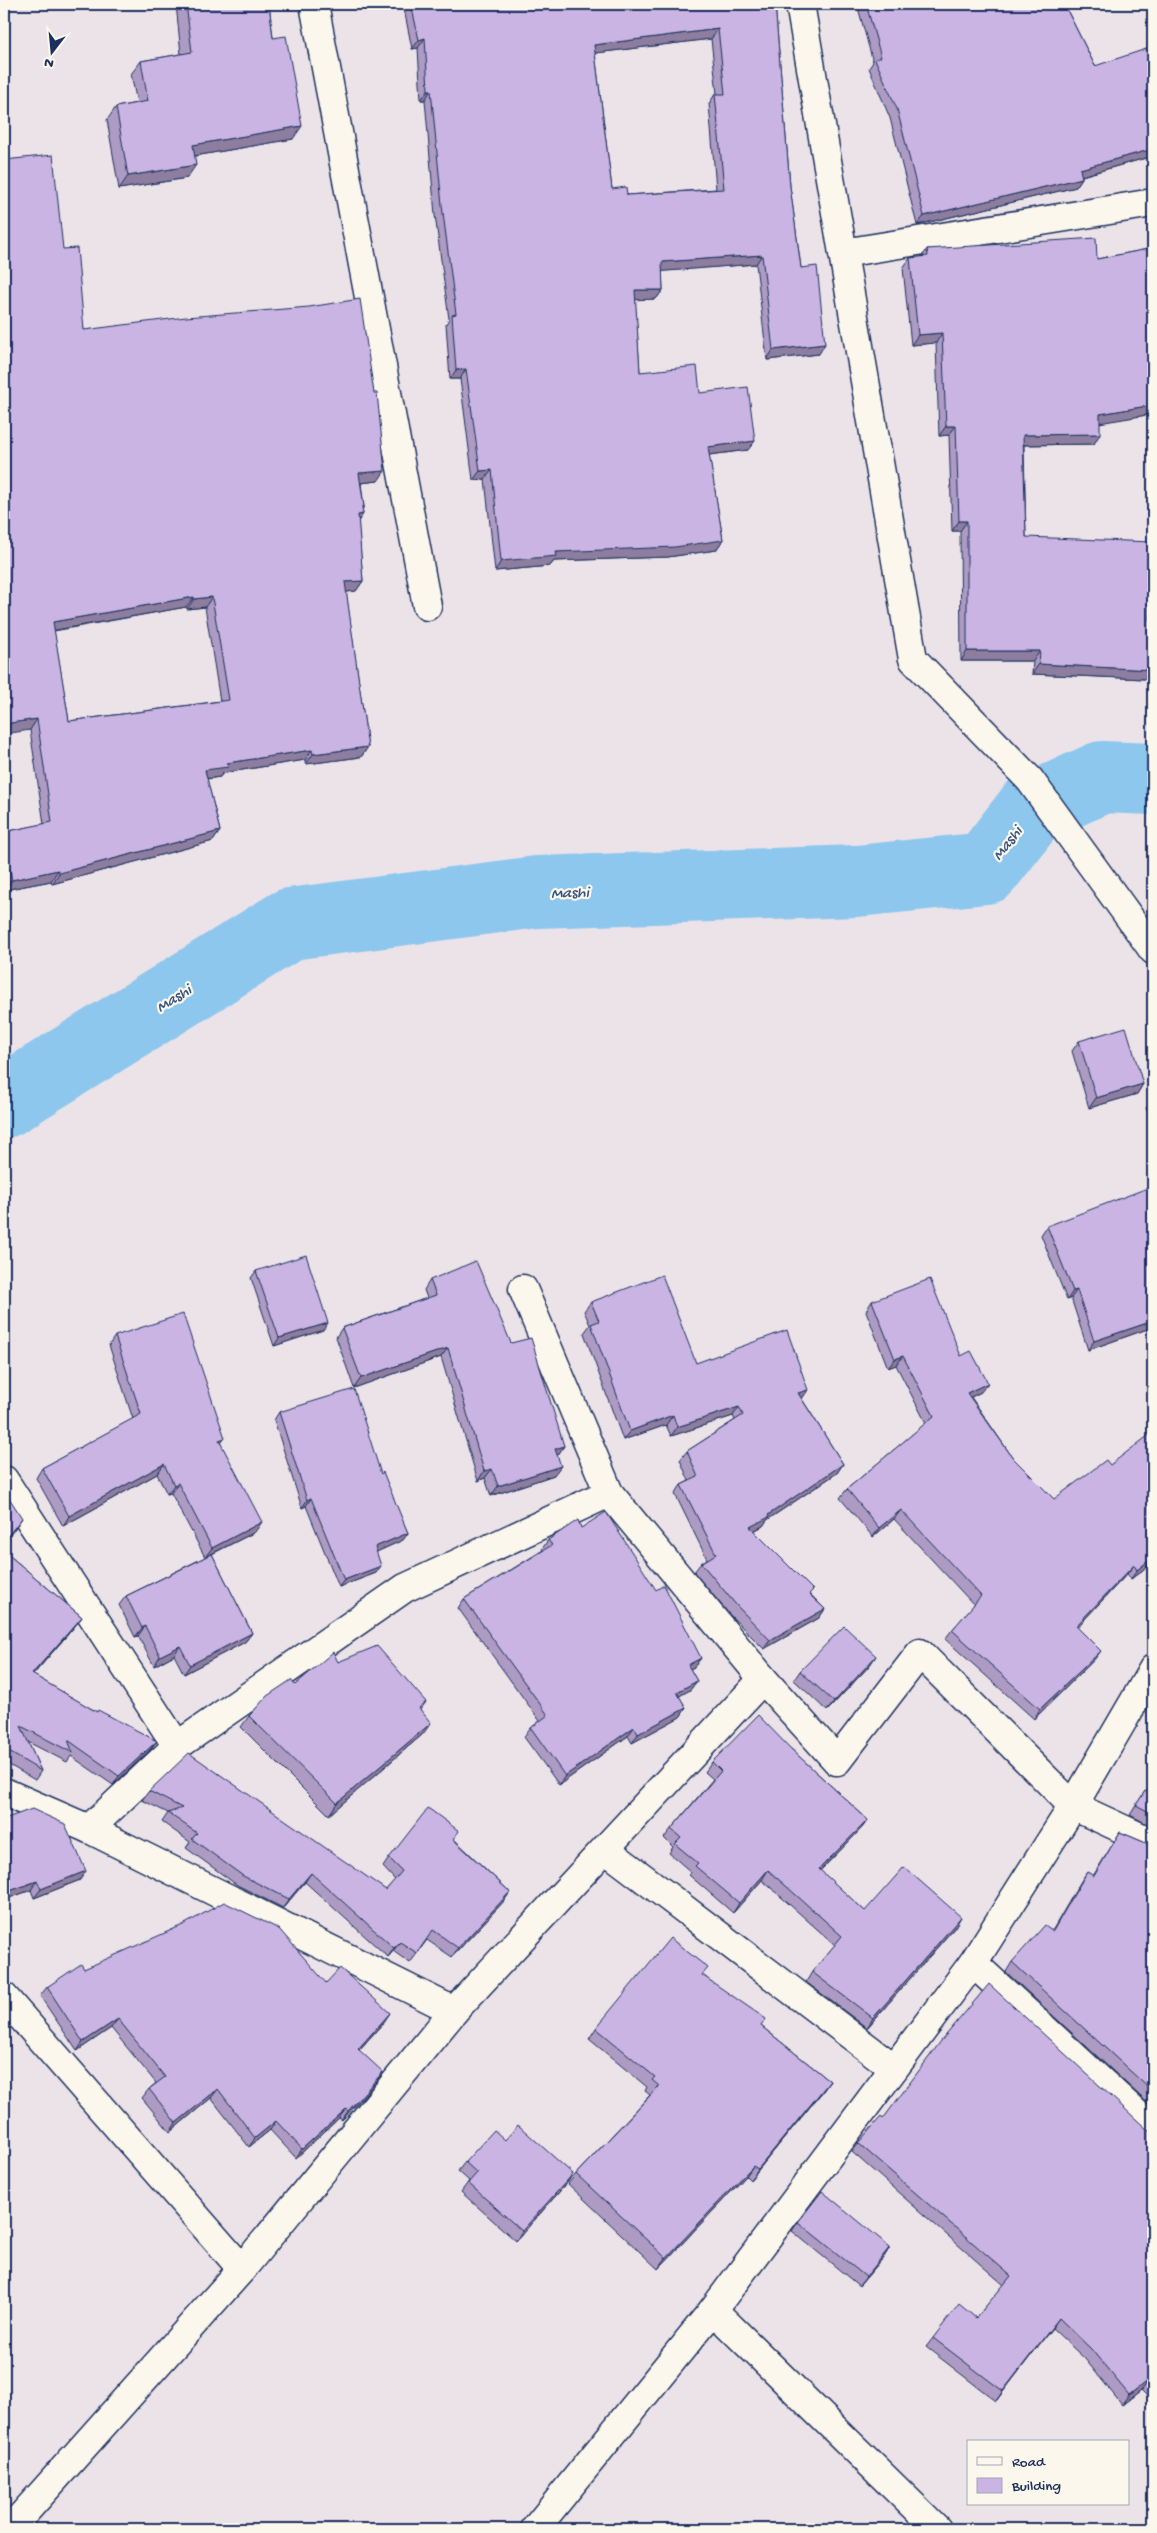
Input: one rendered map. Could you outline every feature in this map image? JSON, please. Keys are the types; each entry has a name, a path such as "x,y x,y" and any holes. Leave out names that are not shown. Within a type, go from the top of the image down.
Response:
{"street":[{"path":"314,4 427,606"},
{"path":"800,4 912,658 1030,780 1153,950"},
{"path":"843,253 1153,203"},
{"path":"523,1289 609,1494 763,1679 837,1761 920,1653 1073,1806 1153,1843"},
{"path":"4,1480 177,1746"},
{"path":"88,1829 177,1746 405,1588 609,1494"},
{"path":"535,2529 713,2310 973,1963 1073,1806 1153,1669"},
{"path":"10,2529 242,2269 454,2011 763,1679"},
{"path":"4,1792 88,1829 454,2011"},
{"path":"606,1849 894,2068"},
{"path":"973,1963 1153,2129"},
{"path":"4,1997 242,2269"},
{"path":"713,2310 937,2529"}],"building":[{"path":"186,4 269,4 273,38 286,36 302,126 193,145 196,165 128,176 116,107 148,101 141,61 192,52"},
{"path":"411,4 775,4 790,186 801,268 817,266 825,344 773,350 762,255 662,262 663,290 635,290 640,372 697,366 700,393 748,387 755,441 708,447 723,540 675,547 556,552 557,556 501,561 492,470 480,471 466,369 456,370 452,315 456,314 442,205 431,90 428,90 425,38 419,40","holes":["718,29 725,94 715,94 724,189 627,195 626,187 612,189 594,45"]},
{"path":"866,4 1064,4 1095,66 1149,48 1153,61 1153,149 1080,169 1082,178 924,216 897,109 875,59 881,57"},
{"path":"53,155 63,249 77,248 84,330 186,317 309,307 360,299 374,393 377,393 385,471 359,473 364,507 362,507 363,514 358,515 363,581 345,582 368,747 313,754 312,750 227,763 228,767 205,770 220,831 59,873 58,870 12,880 4,832 52,822 37,719 4,724 4,160","holes":["194,597 194,599 212,597 229,700 69,721 53,622"]},
{"path":"1096,238 1097,259 1153,248 1153,405 1100,414 1100,434 1023,435 1026,537 1152,542 1149,620 1153,620 1152,670 1039,664 1040,651 967,651 967,521 959,521 956,426 946,426 942,333 918,335 910,258 928,256 927,249"},
{"path":"1126,1027 1143,1084 1096,1098 1079,1041"},
{"path":"1153,1186 1153,1321 1094,1341 1077,1290 1073,1291 1047,1226"},
{"path":"306,1255 328,1323 279,1338 256,1271"},
{"path":"476,1261 511,1343 531,1338 564,1446 555,1449 561,1466 498,1486 492,1469 484,1471 448,1348 361,1378 342,1328 436,1295 430,1280"},
{"path":"662,1275 696,1363 787,1330 808,1390 798,1393 843,1464 768,1515 769,1517 750,1527 813,1590 809,1594 825,1609 770,1640 737,1606 701,1563 716,1554 681,1485 698,1477 687,1451 743,1415 739,1407 677,1427 673,1415 630,1431 591,1324 599,1321 591,1302"},
{"path":"930,1279 961,1356 971,1351 988,1383 967,1393 1013,1458 1054,1499 1106,1460 1110,1465 1153,1432 1153,1557 1137,1570 1134,1565 1076,1626 1101,1651 1040,1709 952,1630 981,1596 901,1510 879,1528 847,1489 934,1416 903,1356 895,1359 872,1301"},
{"path":"183,1314 225,1438 219,1440 262,1522 212,1548 178,1483 174,1485 164,1464 69,1516 42,1468 141,1414 115,1336"},
{"path":"354,1389 381,1474 383,1472 408,1533 375,1547 381,1566 344,1580 311,1498 307,1500 279,1412"},
{"path":"4,1490 22,1518 4,1541"},
{"path":"606,1512 656,1590 664,1585 701,1658 688,1665 697,1681 677,1692 686,1708 638,1734 634,1727 565,1776 531,1728 548,1715 464,1599 552,1545 548,1540 578,1520 581,1528"},
{"path":"4,1551 82,1617 32,1674 97,1712 98,1710 157,1741 119,1776 68,1740 73,1753 21,1726 41,1771 4,1749"},
{"path":"212,1554 252,1633 190,1665 180,1646 160,1656 145,1626 142,1628 126,1596"},
{"path":"844,1626 876,1656 834,1702 800,1671"},
{"path":"377,1646 426,1702 419,1708 431,1723 337,1803 249,1716 267,1696 291,1680 295,1685 333,1652 338,1662"},
{"path":"758,1715 790,1748 868,1820 819,1869 865,1911 904,1867 961,1917 873,2018 812,1972 842,1936 768,1870 739,1903 695,1866 698,1863 675,1844 681,1838 671,1829 721,1771 712,1762"},
{"path":"189,1753 386,1890 402,1871 389,1858 428,1808 459,1831 453,1839 510,1892 458,1948 433,1930 417,1953 400,1942 394,1948 311,1873 289,1899 243,1876 192,1839 197,1833 168,1813 182,1808 149,1791"},
{"path":"1145,1791 1153,1795 1153,1814 1136,1805"},
{"path":"32,1809 65,1824 86,1871 41,1889 37,1881 4,1893 4,1819"},
{"path":"1120,1832 1153,1846 1153,2092 1012,1962 1045,1925 1053,1931 1087,1872 1094,1876"},
{"path":"224,1902 279,1929 326,1983 340,1968 390,2013 358,2049 383,2072 348,2111 346,2109 302,2149 276,2121 255,2138 218,2089 176,2123 149,2089 165,2077 118,2019 83,2042 47,1987 81,1964 84,1969 185,1924"},
{"path":"670,1938 708,1968 702,1975 766,2019 761,2026 830,2081 758,2169 753,2166 666,2258 576,2174 659,2086 652,2080 655,2077 596,2028"},
{"path":"989,1984 1153,2133 1153,2386 1148,2380 1129,2395 1091,2349 1059,2318 1003,2391 933,2338 959,2304 976,2318 1011,2276 858,2143 881,2117 883,2119 941,2041"},
{"path":"518,2125 573,2174 522,2231 468,2183 477,2173 465,2162 494,2130 505,2140"},
{"path":"822,2191 890,2247 866,2277 798,2222"}],"waterway":[{"name":"Mashi","path":"4,1102 290,924 537,892 857,881 986,868 1032,809 1102,777 1153,779"}]}
